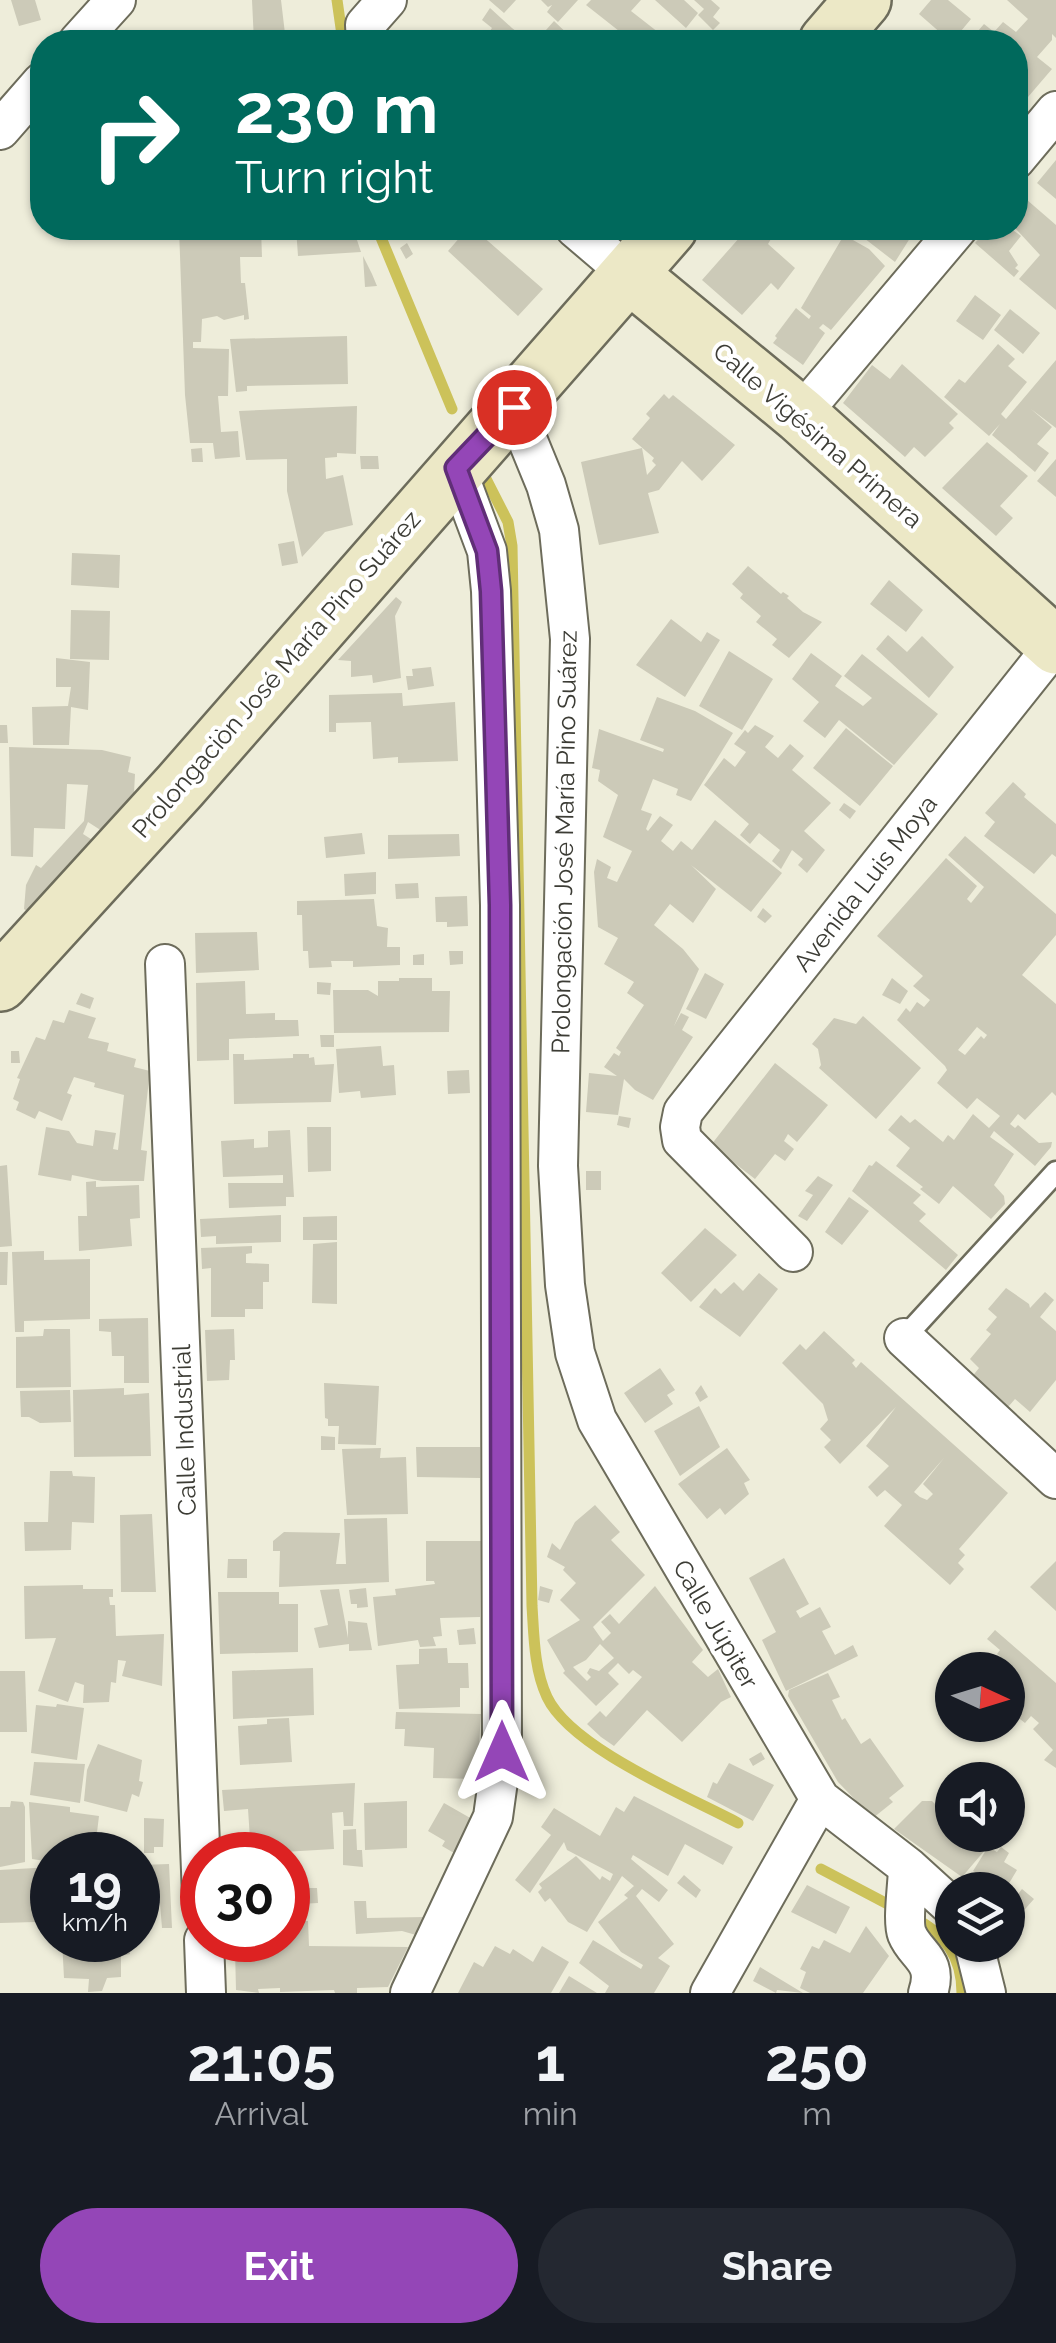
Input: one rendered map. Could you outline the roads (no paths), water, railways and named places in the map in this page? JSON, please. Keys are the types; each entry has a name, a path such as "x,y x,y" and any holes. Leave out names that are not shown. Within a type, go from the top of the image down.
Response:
{"main road":[{"path":"838,30 864,0"},
{"name":"Prolongaciòn José María Pino Suárez","path":"0,983 180,786 659,240"},
{"name":"Calle Vigésima Primera","path":"629,274 800,415 1055,644"}],"street":[{"path":"89,30 116,0"},
{"path":"365,30 365,25 388,0"},
{"path":"0,130 30,96"},
{"path":"1028,144 1056,111"},
{"name":"Calle Vigésima Primera","path":"590,240 629,274"},
{"path":"800,415 948,240"},
{"name":"Prolongación José María Pino Suárez","path":"514,407 559,530 570,639 558,1166 565,1285"},
{"path":"410,1993 493,1817 502,1752 500,905 491,591 487,551 456,468"},
{"name":"Avenida Luis Moya","path":"793,1252 682,1140 683,1112 1055,644"},
{"name":"Calle Industrial","path":"165,964 199,1832"},
{"name":"Calle Júpiter","path":"565,1285 575,1353 597,1420 820,1799 908,1881 935,1898"},
{"path":"904,1338 1056,1480"},
{"path":"710,1993 820,1799"},
{"path":"908,1881 907,1933 928,1960 928,1993"},
{"path":"205,1962 206,1993"},
{"path":"978,1962 986,1993"}],"lane":[{"path":"904,1338 1056,1172"}],"waterway":[{"path":"337,0 341,30"},
{"path":"382,240 452,409"},
{"path":"483,473 508,522 512,546 532,1606 537,1664 547,1697 580,1734 632,1769 738,1823"},
{"path":"821,1869 897,1909"},
{"path":"914,1918 935,1931 950,1948 959,1968 962,1993"}]}
